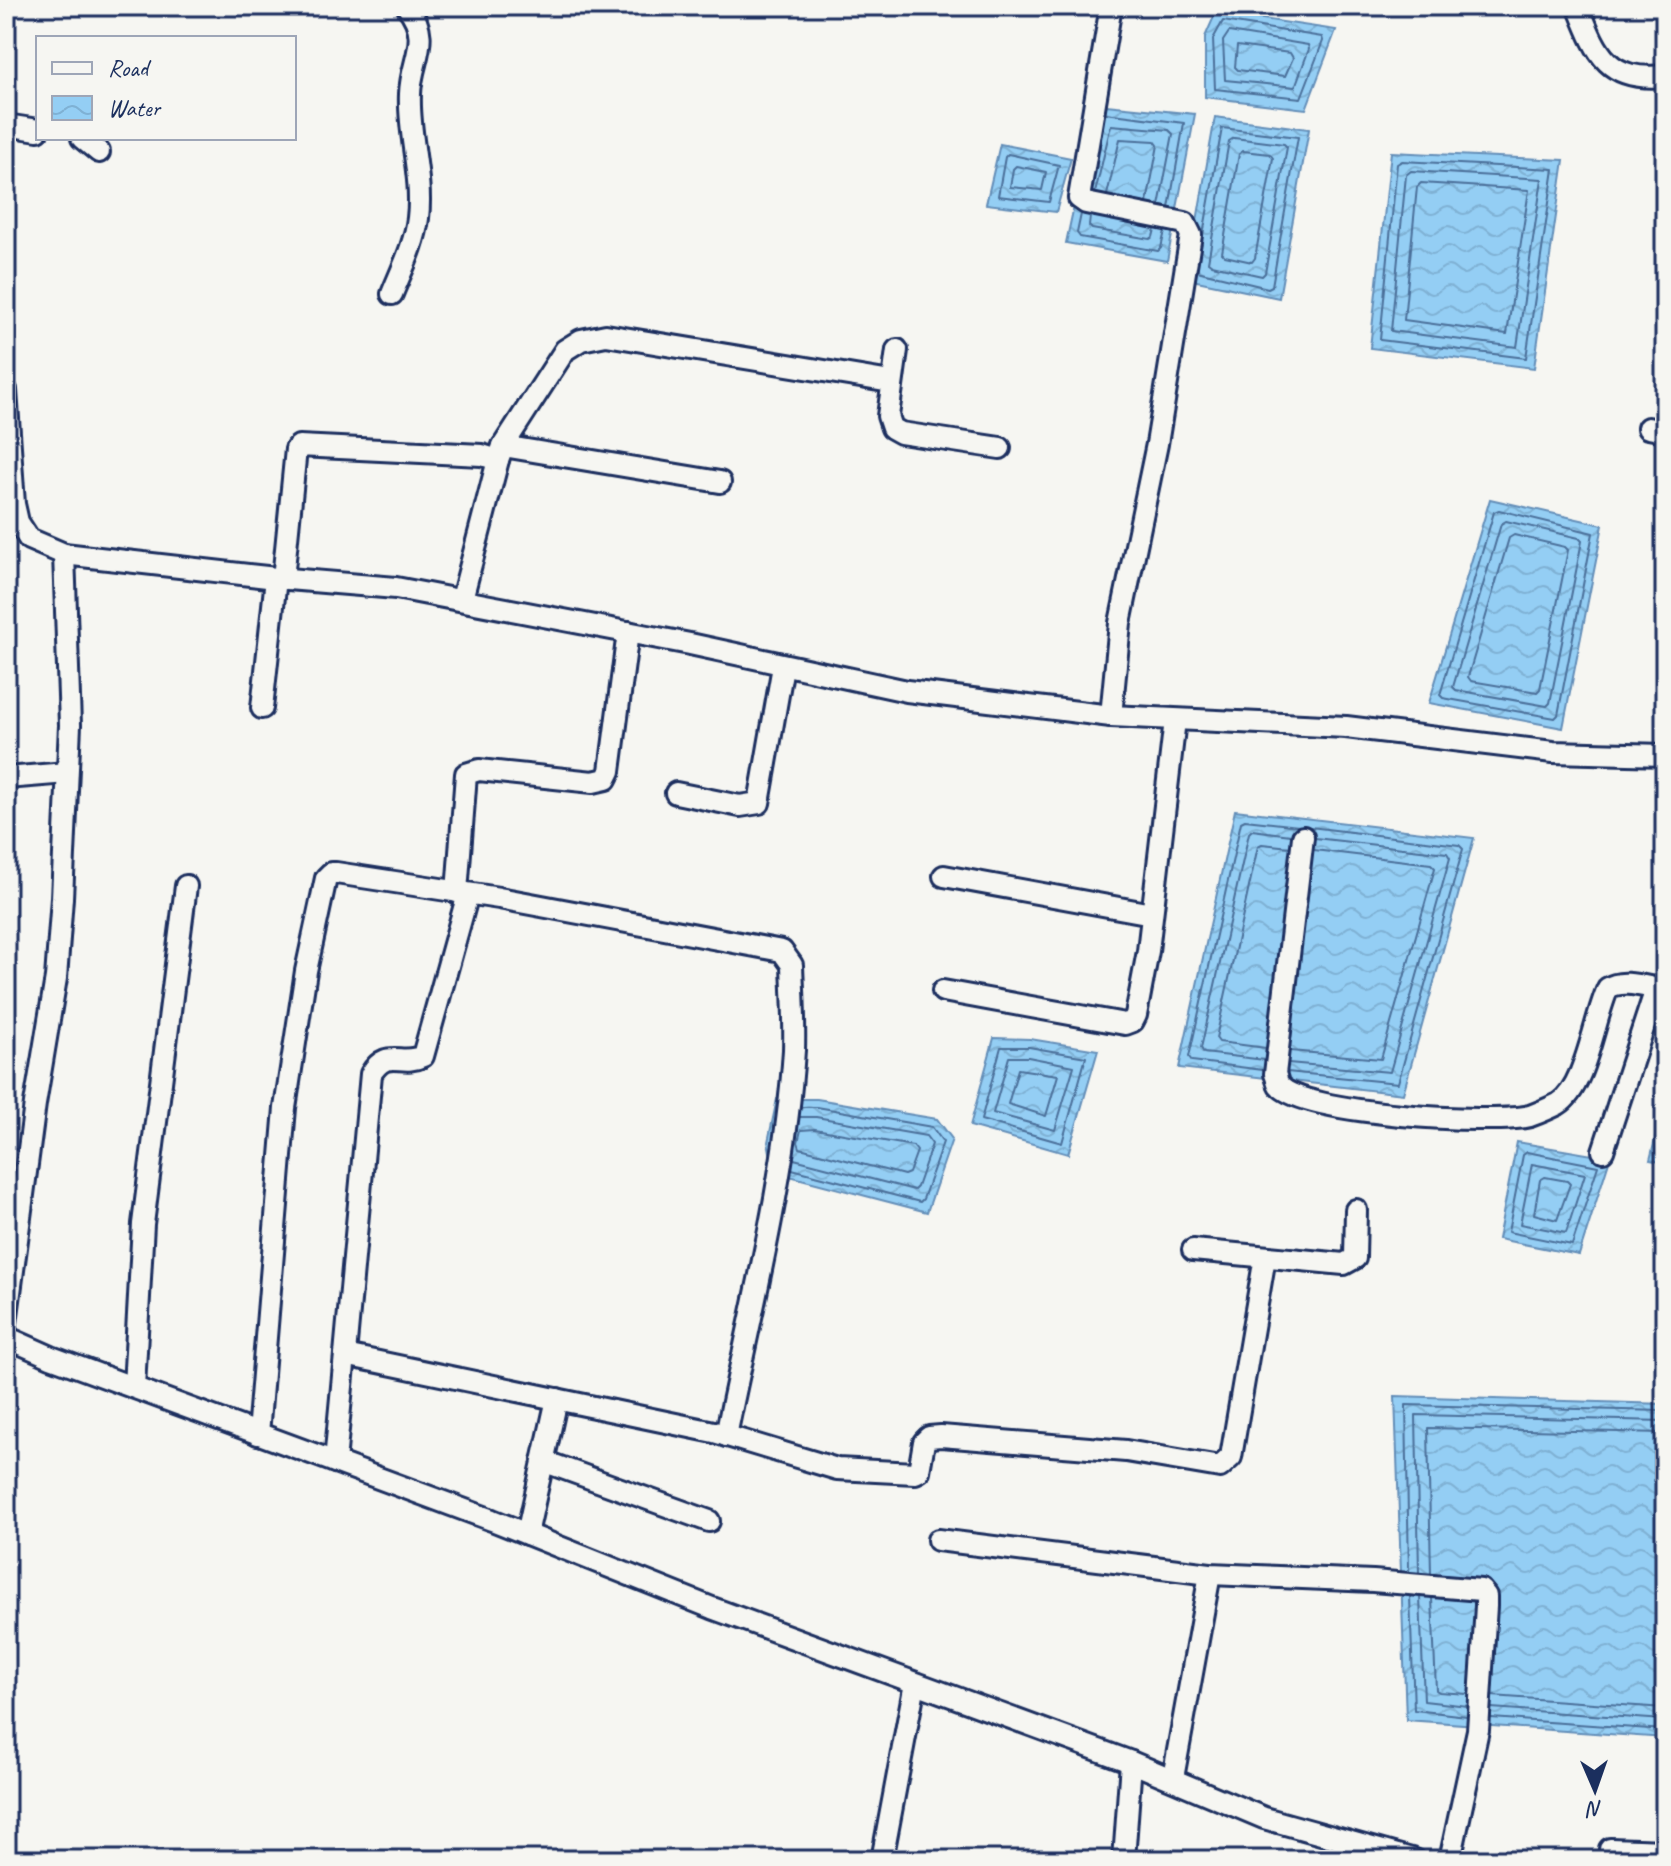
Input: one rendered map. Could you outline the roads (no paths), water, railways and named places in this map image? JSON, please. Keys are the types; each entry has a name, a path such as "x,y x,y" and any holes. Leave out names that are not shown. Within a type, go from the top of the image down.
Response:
{"street":[{"path":"392,294 411,249 419,214 410,92 420,27 407,6"},
{"path":"1111,6 1079,198 1086,203 1185,223 1191,235 1157,444 1120,623 1111,716"},
{"path":"1578,6 1603,58 1620,72 1645,78 1665,76"},
{"path":"6,125 36,130"},
{"path":"84,140 99,152"},
{"path":"462,599 500,453 565,350 581,340 606,335 891,382"},
{"path":"897,350 888,416 892,428 901,433 1000,448"},
{"path":"6,390 18,522 29,539 64,554 396,588 628,632 907,691 1111,716 1346,727 1553,752 1665,755"},
{"path":"262,708 296,449 299,446 482,455 500,453 720,482"},
{"path":"6,1323 35,1104 56,978 69,711 64,554"},
{"path":"335,1462 371,1074 386,1058 416,1060 423,1056 462,893 466,774 479,770 593,782 606,779 610,771 628,632"},
{"path":"676,793 740,806 759,803 783,666"},
{"path":"943,991 1125,1024 1133,1021 1152,914 1175,720"},
{"path":"6,778 67,773"},
{"path":"1303,837 1275,1074 1279,1086 1326,1106 1374,1112 1451,1118 1529,1116 1560,1103 1573,1087 1608,988 1615,984 1661,990 1603,1151"},
{"path":"258,1434 285,1108 306,971 326,878 336,873 782,951 792,965 794,1046 784,1136 726,1436"},
{"path":"944,876 1152,914"},
{"path":"134,1387 143,1224 186,886"},
{"path":"1193,1250 1344,1264 1355,1258 1356,1210"},
{"path":"345,1355 726,1436 837,1469 915,1473 919,1471 924,1442 929,1437 941,1436 1126,1451 1220,1467 1231,1457 1265,1257"},
{"path":"6,1337 51,1357 527,1534 712,1608 1173,1778 1264,1818 1415,1860"},
{"path":"527,1534 557,1399"},
{"path":"543,1461 709,1521"},
{"path":"938,1540 1210,1574 1373,1581 1481,1590 1486,1596 1486,1606 1478,1730 1450,1860"},
{"path":"1173,1778 1210,1574"},
{"path":"882,1860 915,1683"},
{"path":"1124,1860 1131,1762"},
{"path":"1610,1849 1665,1851"}],"water":[{"path":"1270,6 1341,6 1339,13"},
{"path":"1216,12 1336,30 1306,109 1205,97 1205,37"},
{"path":"1096,104 1195,114 1167,261 1066,243"},
{"path":"1215,117 1309,129 1279,298 1187,279"},
{"path":"1000,144 1071,158 1056,212 986,204"},
{"path":"1391,152 1564,160 1534,368 1370,348"},
{"path":"1490,499 1603,525 1563,728 1429,703"},
{"path":"1235,810 1474,838 1403,1094 1179,1068"},
{"path":"994,1038 1030,1039 1098,1050 1068,1154 970,1126"},
{"path":"777,1099 817,1099 937,1119 952,1139 927,1212 774,1172 768,1142"},
{"path":"1665,1099 1665,1163 1650,1160"},
{"path":"1517,1142 1610,1158 1579,1255 1498,1239"},
{"path":"1395,1396 1665,1404 1665,1738 1406,1720"}]}
